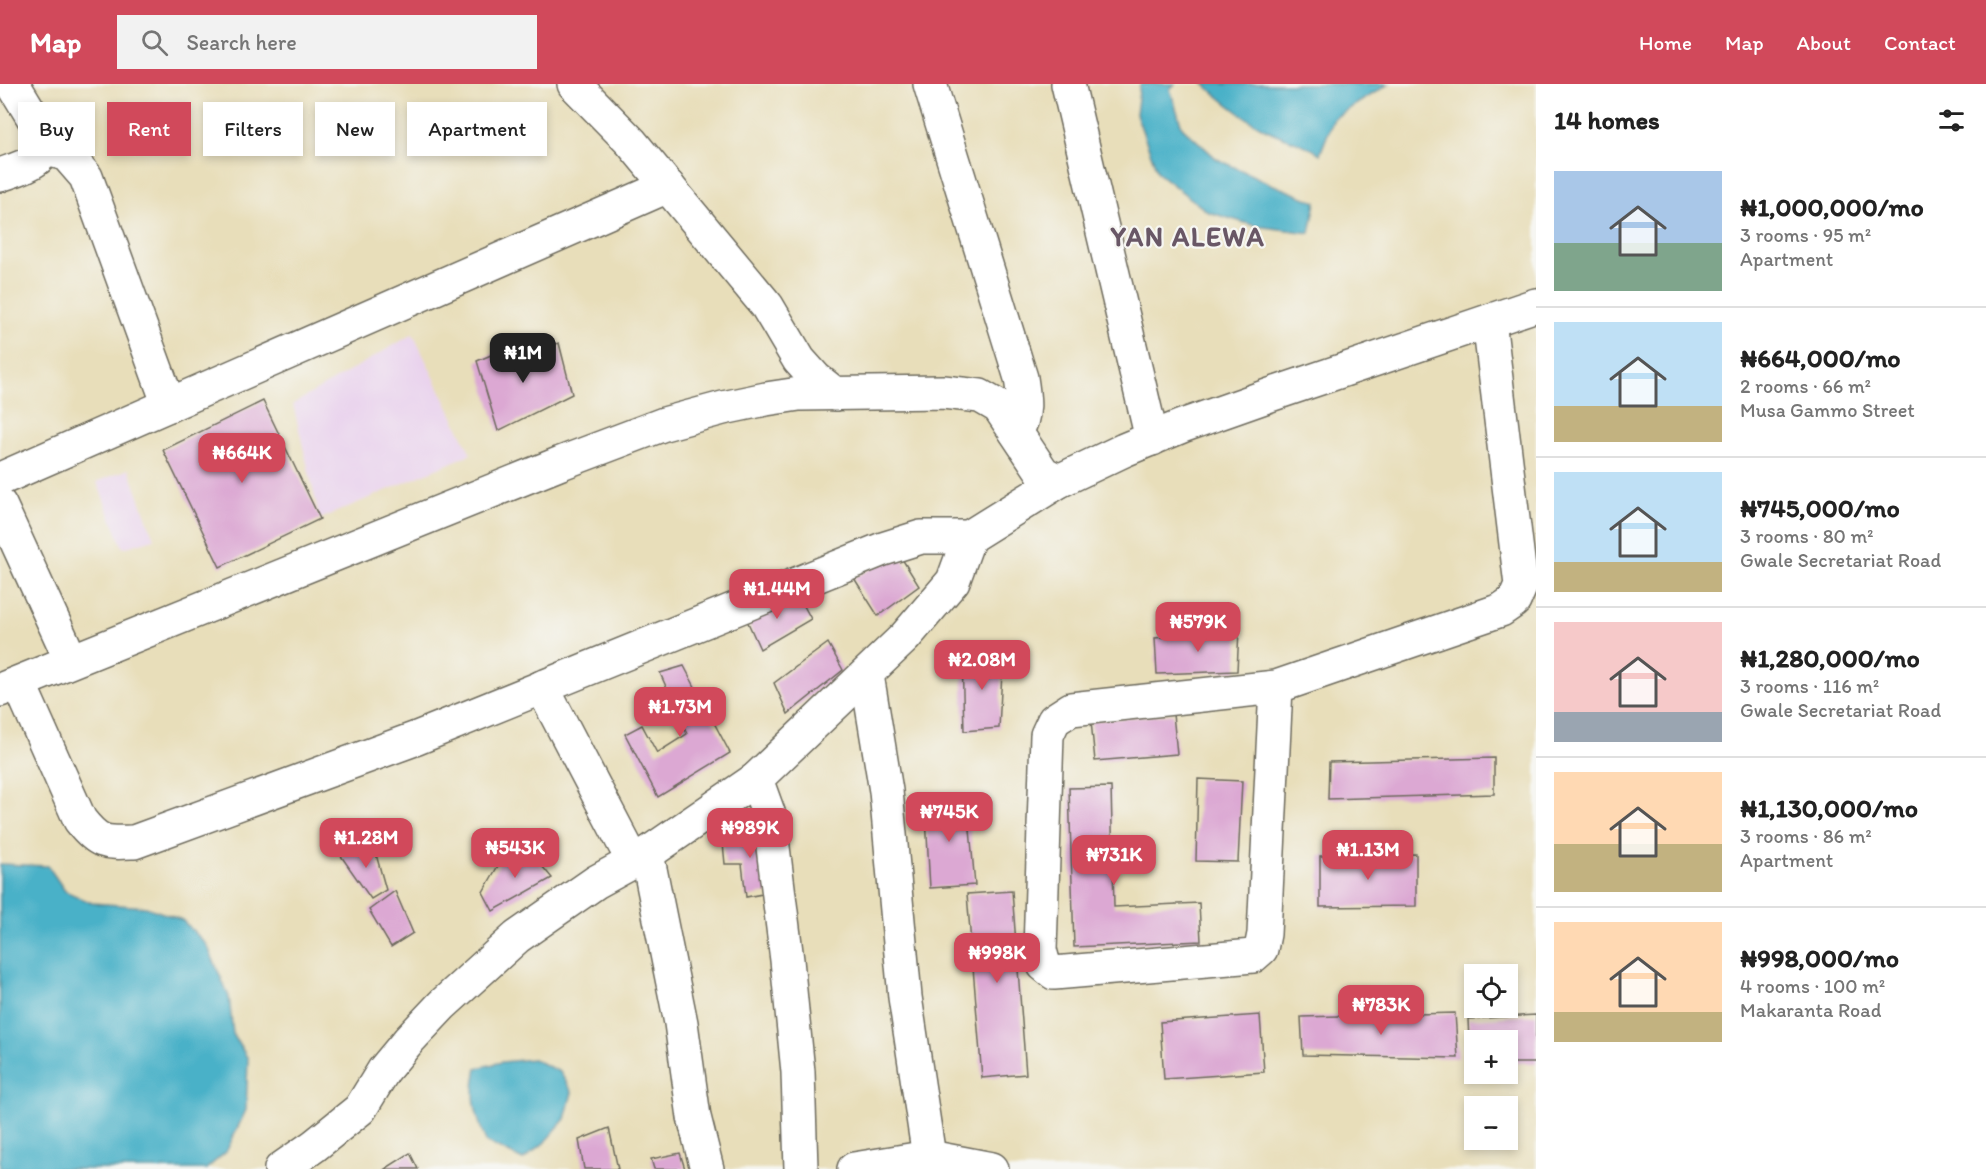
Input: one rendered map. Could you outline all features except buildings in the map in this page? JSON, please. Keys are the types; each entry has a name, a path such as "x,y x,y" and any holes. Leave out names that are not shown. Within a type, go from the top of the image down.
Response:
{"street":[{"path":"13,84 24,102"},
{"path":"574,84 631,142 767,306 799,360 816,379 835,394"},
{"path":"930,84 1021,378 1024,410 1021,425 1016,432"},
{"path":"1068,84 1152,439"},
{"path":"0,175 41,156"},
{"path":"68,156 86,177 169,405"},
{"path":"0,479 668,186"},
{"path":"1059,481 1043,473 999,407 971,393 799,394 766,399 664,424 433,514 249,591 9,686 80,820 100,840 117,843 134,842 417,738 883,549 921,537 969,537 1059,481 1152,439 1270,394 1536,305"},
{"path":"1276,687 1264,934 1261,949 1253,956 1054,973 1044,965 1040,950 1047,735 1054,720 1071,709 1276,687 1501,609 1514,600 1521,585 1489,321"},
{"path":"0,505 8,542 71,660"},
{"path":"280,1169 314,1146 360,1109 384,1070 409,1040 484,965 518,937 596,882 640,857 756,779 905,638 953,580 969,537"},
{"path":"867,675 886,791 905,997 928,1157"},
{"path":"542,687 640,857 681,1023 694,1117 707,1169"},
{"path":"756,779 768,815 787,960 798,1072 801,1169"},
{"path":"854,1169 928,1157 993,1169"}],"shaded area":[{"path":"413,334 471,454 320,519 293,404"},
{"path":"129,469 154,539 123,548 97,482"}],"water":[{"path":"1140,84 1175,84 1170,89 1182,127 1217,159 1316,202 1310,233 1256,226 1208,212 1158,173 1136,114"},
{"path":"1204,84 1389,84 1334,118 1320,154 1257,124"},
{"path":"0,864 48,866 65,891 92,903 146,907 182,920 207,945 229,997 233,1034 248,1059 246,1110 226,1152 206,1169 0,1169"},
{"path":"533,1059 560,1072 572,1092 565,1119 544,1143 523,1160 486,1142 475,1106 474,1088 477,1068 502,1062"}],"district":[{"name":"YAN ALEWA","path":"1188,237"}]}
